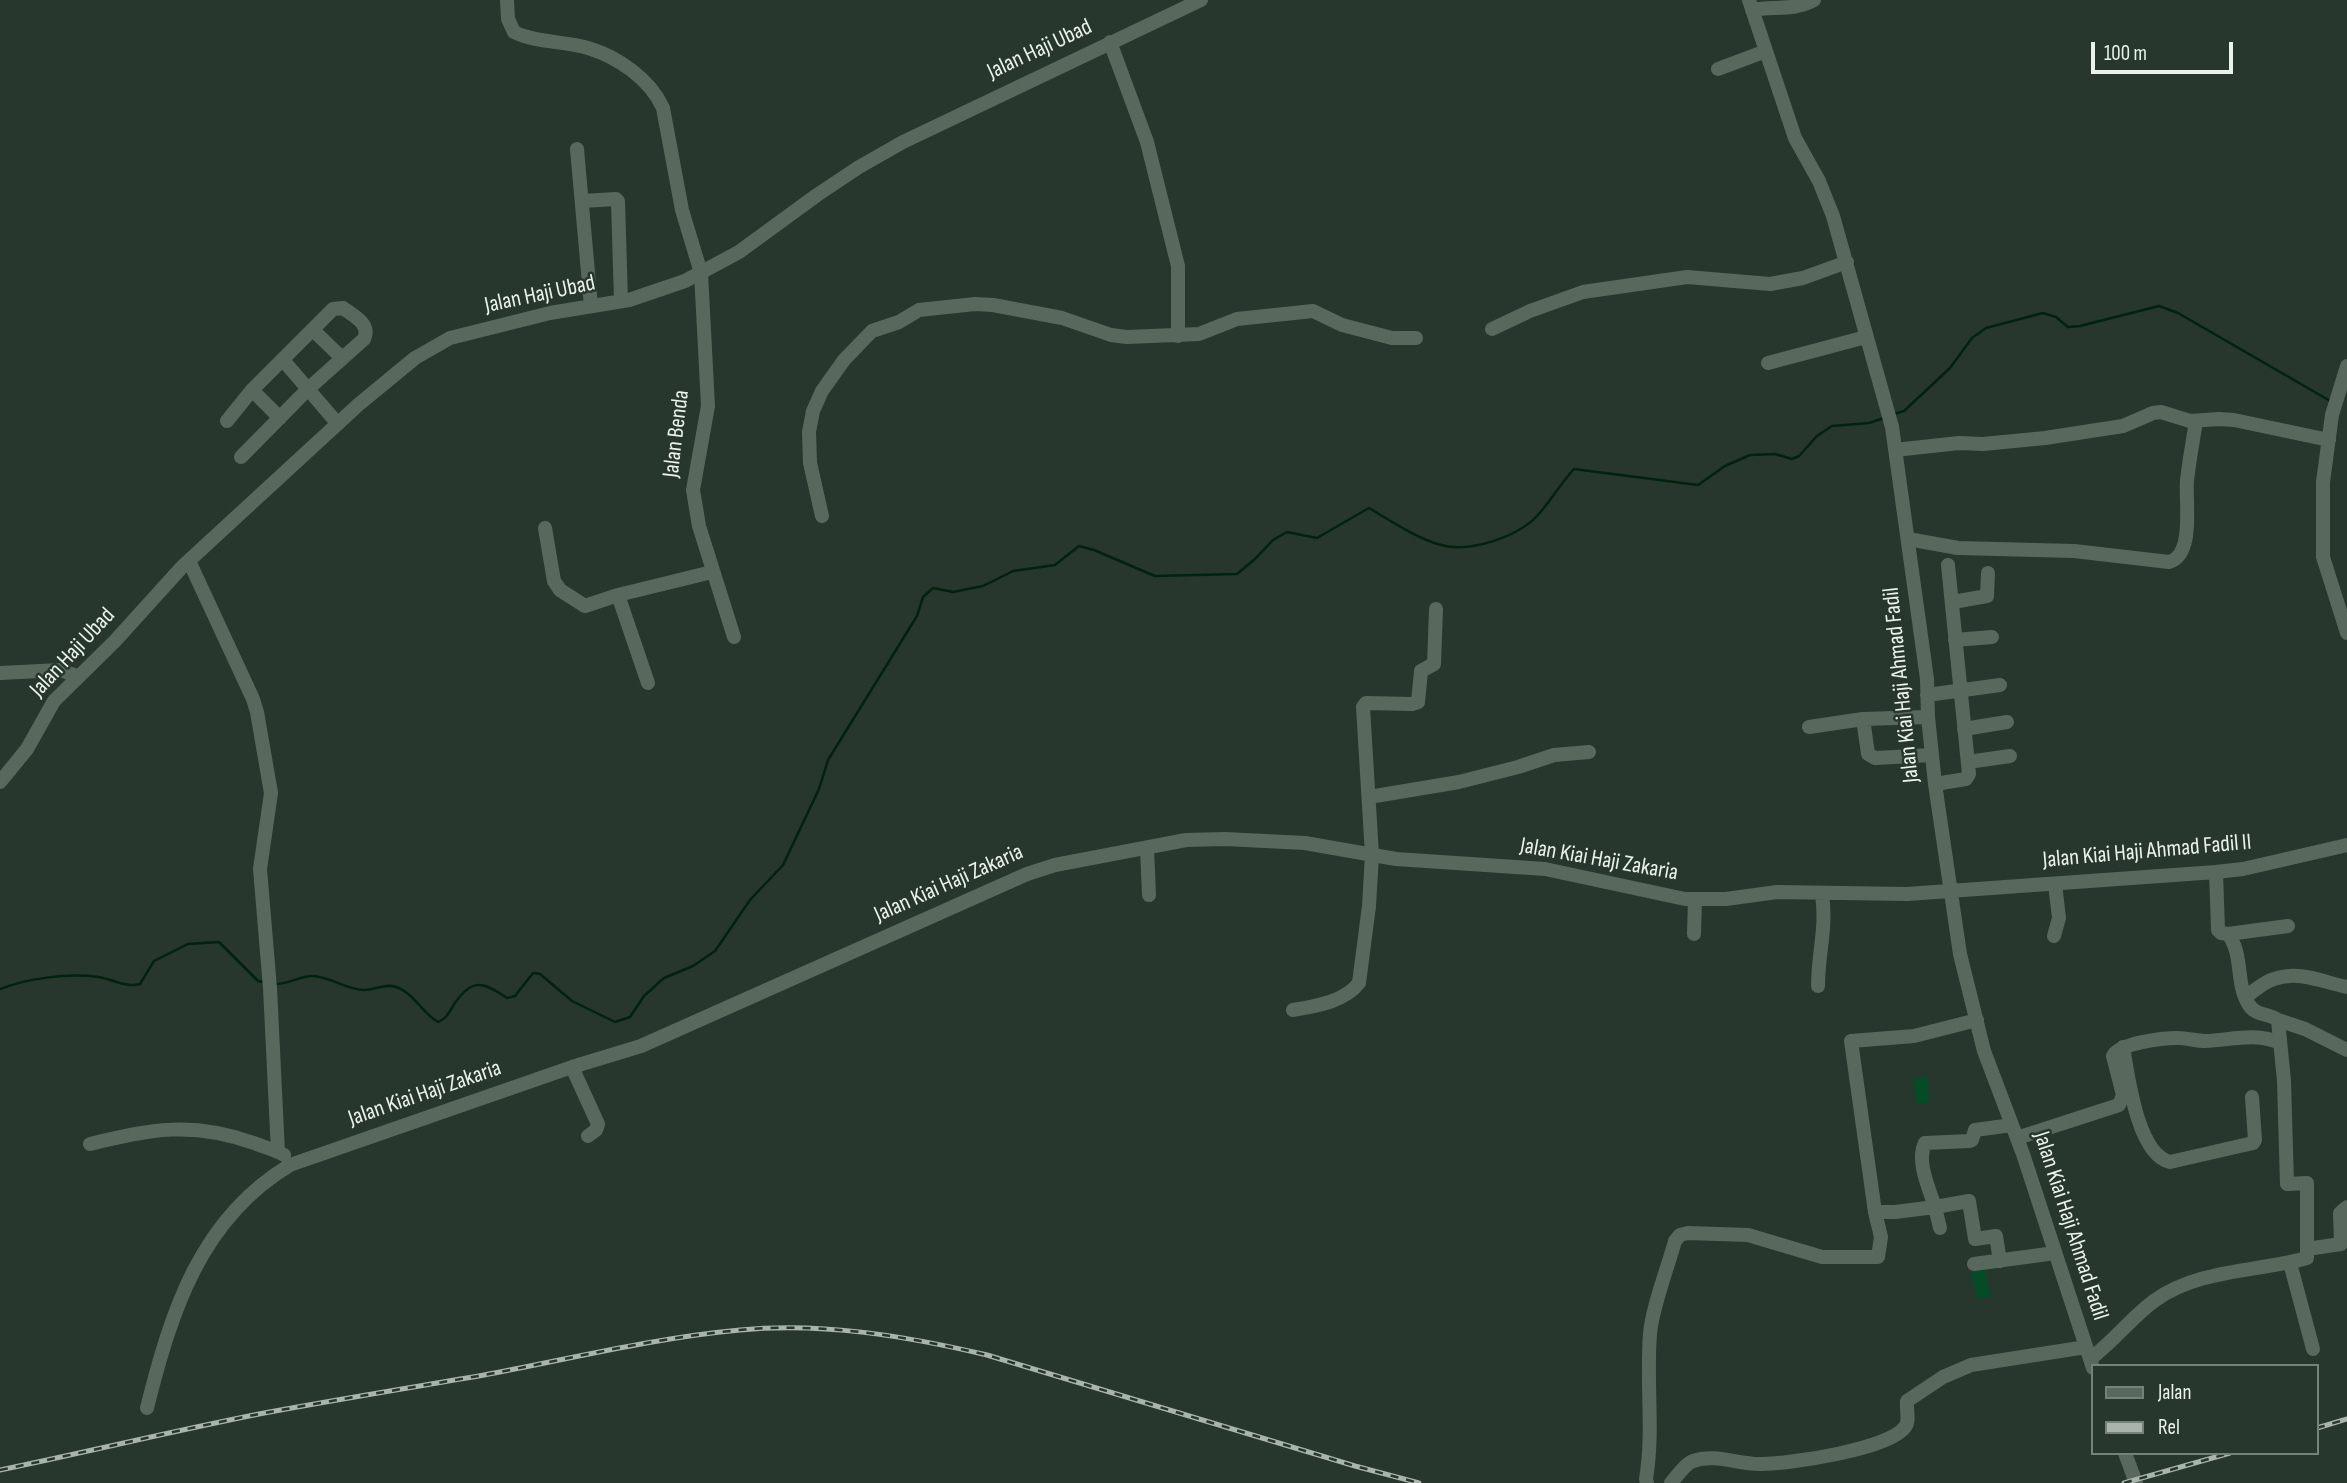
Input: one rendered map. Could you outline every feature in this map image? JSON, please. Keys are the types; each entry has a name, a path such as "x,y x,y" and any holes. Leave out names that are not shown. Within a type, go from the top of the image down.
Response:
{"street":[{"name":"Jalan Benda","path":"507,0 508,19 514,32 539,40 588,48 621,62 659,99 663,108 682,210 701,273 708,406 693,490 699,526 734,637"},
{"name":"Jalan Haji Ubad","path":"0,782 27,749 54,701 189,561 338,424 415,358 450,338 550,313 621,301 684,281 738,252 870,160 999,94 1200,0"},
{"path":"1750,5 1793,8 1814,0"},
{"name":"Jalan Kiai Haji Ahmad Fadil","path":"1750,5 1795,138 1819,180 1833,216 1892,427 1959,950 1984,1051 2015,1132 2090,1358"},
{"path":"1110,42 1147,142 1178,266 1178,336"},
{"path":"1718,69 1766,51"},
{"path":"577,149 591,306"},
{"path":"582,201 618,201 621,301"},
{"path":"1492,329 1530,311 1583,292 1688,277 1770,284 1803,278 1847,262"},
{"path":"822,516 810,463 809,432 813,411 822,391 844,360 872,331 900,322 919,310 975,304 1012,308 1062,318 1118,336 1199,334 1237,319 1313,311 1342,325 1392,338 1416,338"},
{"path":"228,421 252,390 333,309 343,308 366,327 364,339 241,457"},
{"path":"313,330 342,358"},
{"path":"1768,363 1866,337"},
{"path":"283,360 338,424"},
{"path":"2347,366 2332,415 2323,482 2323,557 2347,633"},
{"path":"252,390 279,418"},
{"path":"1895,450 1959,443 1983,444 2045,439 2123,426 2161,412 2196,421 2234,420 2329,440"},
{"path":"1908,539 1929,545 1958,548 2074,551 2169,562 2174,560 2180,555 2190,513 2187,482 2196,421"},
{"path":"545,528 554,581 560,590 584,606 618,594 712,572"},
{"path":"189,561 257,712 271,793 261,863 278,1152"},
{"path":"1936,784 1966,779 1969,774 1948,565"},
{"path":"1953,603 1987,596 1987,573"},
{"path":"618,594 648,683"},
{"path":"1293,1010 1319,1005 1351,992 1359,983 1372,855 1364,705 1418,702 1420,671 1434,664 1436,610"},
{"path":"1955,640 1993,637"},
{"path":"0,673 60,670 77,676"},
{"path":"1927,695 2000,685"},
{"path":"1809,727 1863,719 1928,717"},
{"path":"1863,719 1865,746 1871,757 1932,755"},
{"path":"1964,729 2007,722"},
{"path":"1369,797 1468,780 1554,755 1589,752"},
{"path":"1968,762 2010,756"},
{"name":"Jalan Kiai Haji Zakaria","path":"147,1408 160,1356 176,1310 200,1257 221,1225 262,1185 290,1165 572,1067 641,1046 1035,871 1093,857 1186,841 1246,840 1305,843 1372,855 1434,862 1545,869 1674,897 1695,899 1726,899 1777,892 1868,895 1950,890"},
{"name":"Jalan Kiai Haji Ahmad Fadil II","path":"1950,890 2243,869 2347,845"},
{"path":"1147,848 1149,895"},
{"path":"2216,872 2218,930 2221,933 2288,926"},
{"path":"2054,936 2059,919 2055,884"},
{"path":"1818,986 1824,934 1822,894"},
{"path":"1694,934 1695,899"},
{"path":"2228,934 2236,947 2253,1010 2305,1029 2347,1050"},
{"path":"2247,995 2274,979 2288,976 2312,977 2347,987"},
{"path":"1647,1483 1651,1449 1648,1386 1650,1331 1675,1241 1680,1235 1688,1233 1737,1233 1822,1257 1878,1257 1881,1237 1875,1212 1851,1041 1914,1036 1977,1020"},
{"path":"1671,1483 1691,1461 1715,1457 1762,1464 1841,1454 1884,1440 1905,1429 1908,1421 1907,1401 1942,1377 1971,1365 2090,1358 2153,1302 2175,1289 2210,1276 2307,1258 2307,1183 2287,1184 2284,1081 2278,1020"},
{"path":"1940,1228 1924,1171 1922,1149 1925,1143 1970,1141 1975,1130 2015,1132 2119,1105 2123,1095 2113,1056 2114,1052 2123,1047 2180,1038 2206,1041 2242,1036 2267,1037 2280,1043"},
{"path":"2123,1047 2134,1107 2148,1142 2164,1160 2170,1162 2253,1143 2252,1097"},
{"path":"572,1067 598,1124 588,1136"},
{"path":"90,1144 134,1133 174,1128 219,1133 278,1152 286,1157 290,1165"},
{"path":"1875,1212 1895,1212 1969,1201 1975,1239 1996,1236 2000,1261"},
{"path":"2307,1249 2341,1244 2340,1213 2347,1208"},
{"path":"1974,1264 2055,1253"},
{"path":"2290,1263 2313,1349"},
{"path":"2126,1455 2136,1483"}],"green space":[{"path":"1927,1076 1930,1102 1916,1104 1913,1078"},
{"path":"1985,1269 1991,1297 1977,1299 1970,1271"}],"waterway":[{"path":"1894,414 1904,411 1950,368 1972,338 1986,328 2043,313 2056,317 2068,327 2080,326 2159,306 2178,313 2332,402"},
{"path":"274,984 317,976 357,989 392,986 408,993 438,1022 471,987 477,985 491,988 507,998 515,996 533,973 540,974 572,1001 615,1022 630,1017 644,996 664,978 693,966 715,951 750,900 783,865 819,789 828,760 917,616 923,597 933,588 953,592 983,586 1013,571 1055,565 1079,546 1155,576 1237,574 1273,540 1287,532 1317,538 1369,508 1432,542 1453,547 1479,545 1505,537 1528,524 1542,511 1574,469 1698,485 1725,466 1750,455 1775,454 1792,459 1799,456 1817,436 1832,426 1869,423 1884,418"},
{"path":"0,989 36,979 61,976 98,977 129,985 140,984 154,961 188,944 219,942 258,981 264,982"}],"railway":[{"path":"0,1470 259,1414 643,1344 740,1330 802,1328 864,1332 987,1355 1419,1483"},
{"path":"2319,1427 2347,1419"},
{"path":"2124,1483 2223,1455"}]}
